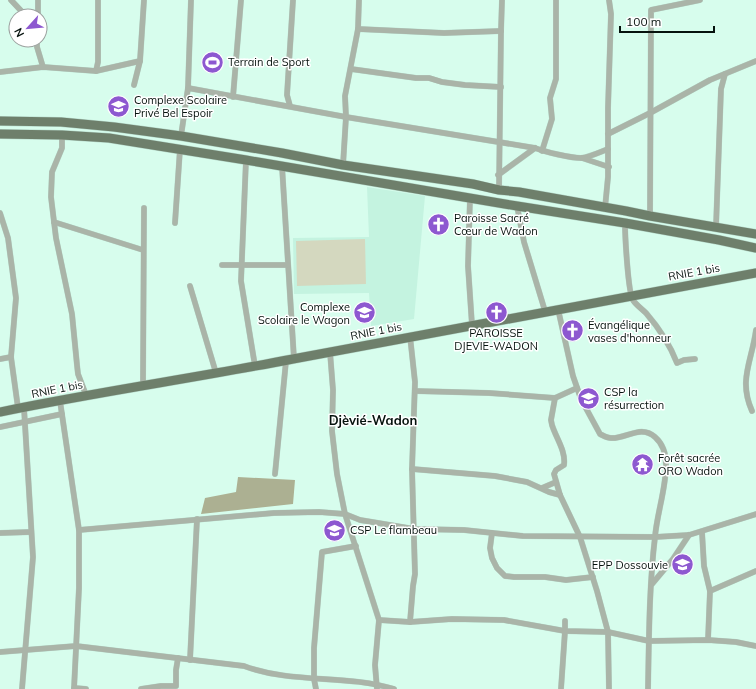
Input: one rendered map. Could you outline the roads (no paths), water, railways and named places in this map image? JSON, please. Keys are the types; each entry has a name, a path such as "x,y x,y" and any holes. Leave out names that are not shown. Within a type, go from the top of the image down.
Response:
{"main road":[{"path":"0,121 61,122 181,136 343,165 473,184 499,190 519,192 605,208 626,210 650,216 756,234"},
{"path":"0,134 62,135 109,138 625,223 756,248"},
{"name":"RNIE 1 bis","path":"0,412 86,395 290,360 410,336 756,273"}],"street":[{"path":"11,0 18,8"},
{"path":"96,71 98,62 98,0"},
{"path":"134,84 140,62 144,0"},
{"path":"181,136 188,88 191,0"},
{"path":"233,97 241,0"},
{"path":"290,106 287,95 293,0"},
{"path":"343,165 346,117 345,96 358,29 359,0"},
{"path":"499,190 498,175 502,0"},
{"path":"542,151 552,119 550,98 556,79 556,0"},
{"path":"605,208 608,168 611,14 609,0"},
{"path":"650,216 651,10 698,0"},
{"path":"358,29 444,33 501,31"},
{"path":"37,48 43,67"},
{"path":"608,134 710,80 756,61"},
{"path":"98,62 104,69"},
{"path":"0,72 43,67 96,71 140,62"},
{"path":"351,69 416,78 429,78 442,82 465,85 501,87"},
{"path":"716,227 721,89 725,74"},
{"path":"710,80 721,89"},
{"path":"188,88 346,117 535,148 542,151 582,158 608,168"},
{"path":"279,105 287,95"},
{"path":"62,135 62,148 52,172 51,197 54,222 72,314 78,374 86,395"},
{"path":"498,175 535,148"},
{"path":"582,158 608,149"},
{"path":"175,223 180,150"},
{"path":"246,160 241,281 255,366"},
{"path":"275,474 290,360 282,166"},
{"path":"470,198 468,266 472,325"},
{"path":"517,206 522,234 545,311"},
{"path":"144,208 144,385"},
{"path":"0,212 8,238 16,298 11,357 24,422 33,557 22,689"},
{"path":"54,222 143,250"},
{"path":"625,223 632,300 646,314 665,338 677,363 684,360 695,359"},
{"path":"222,265 287,265"},
{"path":"190,286 216,373"},
{"path":"558,309 577,388 581,399 600,434 612,438 631,432 648,433 654,436 664,451 666,464 665,477 655,537 651,584 648,689"},
{"path":"752,411 745,388 746,372 753,359 756,330"},
{"path":"410,336 415,382 412,469 415,574 412,586 410,622"},
{"path":"330,352 333,390 332,431 337,474 345,514 379,620 375,665 377,686"},
{"path":"0,359 11,357"},
{"path":"415,391 489,393 555,398 577,388"},
{"path":"555,398 552,425 564,455 565,462 564,465 556,470 554,474 560,496 580,537 608,632 609,689"},
{"path":"60,401 79,530 74,688 86,689"},
{"path":"0,427 62,414"},
{"path":"412,469 495,476 527,482 560,496"},
{"path":"542,488 556,482"},
{"path":"79,530 274,513 319,512 345,514 360,520 414,529 464,530 523,536 655,537 689,535 756,514"},
{"path":"190,660 197,519"},
{"path":"0,533 31,532"},
{"path":"702,532 704,566 710,592 708,640"},
{"path":"492,533 490,548 492,558 497,568 505,576 566,580 593,577"},
{"path":"651,584 673,559 689,535"},
{"path":"316,689 314,679 314,648 322,552 356,546"},
{"path":"710,592 756,571"},
{"path":"379,620 410,622 452,619 504,620 565,631 608,632 649,641 708,640 756,646"},
{"path":"561,689 565,631 564,621"},
{"path":"0,652 76,646 244,666 257,671 394,689"},
{"path":"141,689 161,686 176,686 178,658"}],"place":[{"name":"Terrain de Sport","path":"212,62"},
{"name":"Complexe Scolaire Privé Bel Espoir","path":"119,106"},
{"name":"Paroisse Sacré Cœur de Wadon","path":"438,224"},
{"name":"Complexe Scolaire le Wagon","path":"365,313"},
{"name":"PAROISSE DJEVIE-WADON","path":"496,313"},
{"name":"Évangélique vases d'honneur","path":"572,331"},
{"name":"CSP la résurrection","path":"588,398"},
{"name":"Forêt sacrée ORO Wadon","path":"642,464"},
{"name":"CSP Le flambeau","path":"334,530"},
{"name":"EPP Dossouvie","path":"683,565"}],"district":[{"name":"Djèvié-Wadon","path":"373,420"}]}
